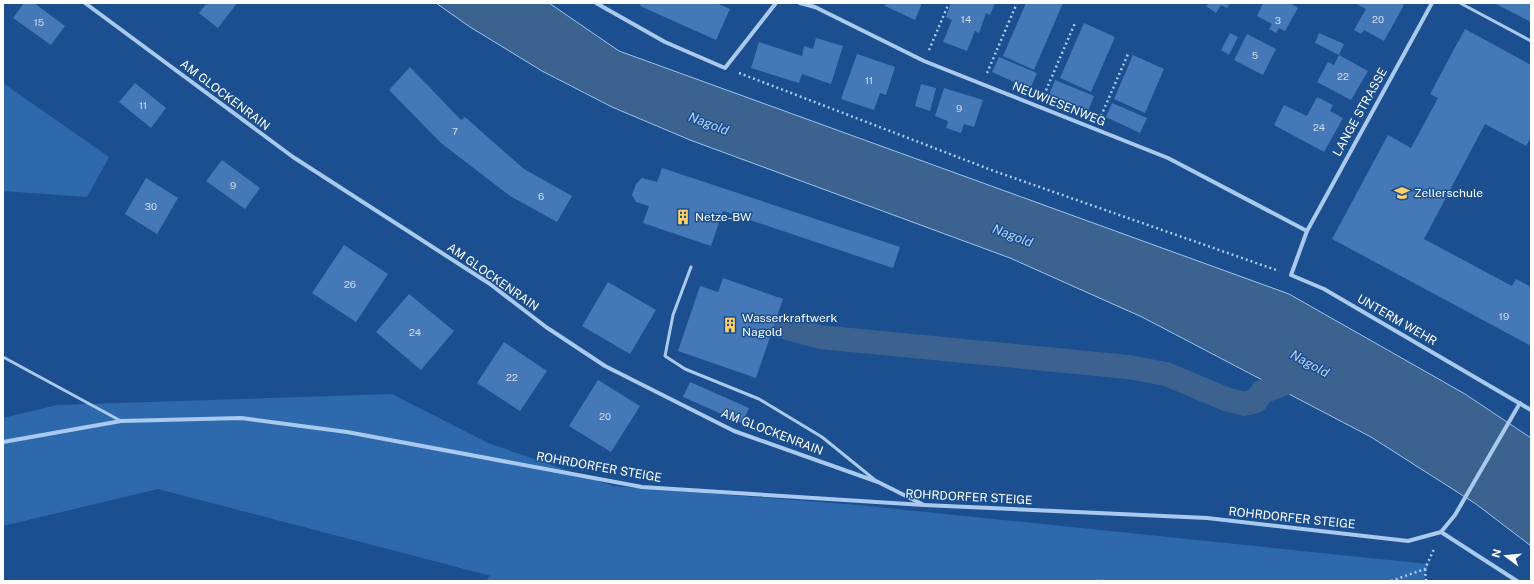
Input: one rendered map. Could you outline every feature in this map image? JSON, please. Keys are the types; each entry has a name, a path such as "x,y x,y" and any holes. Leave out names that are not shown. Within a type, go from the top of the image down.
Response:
{"street":[{"name":"AM GLOCKENRAIN","path":"85,3 293,157 490,284 546,327 604,366 734,431 878,482 924,505"},
{"path":"596,3 665,42 725,68 776,3"},
{"name":"NEUWIESENWEG","path":"800,3 815,7 924,61 1168,158 1307,231"},
{"name":"LANGE STRASSE","path":"1307,231 1432,3"},
{"path":"1291,275 1307,231"},
{"name":"UNTERM WEHR","path":"1291,275 1324,289 1531,410"},
{"path":"1517,581 1441,532 1455,515 1520,403"},
{"name":"ROHRDORFER STEIGE","path":"3,442 121,421 241,418 347,432 642,487 924,505 1208,518 1408,541 1441,532"}],"lane":[{"path":"1460,3 1531,41"},
{"path":"691,266 673,315 665,356 685,369 759,399 822,437 878,482"},
{"path":"3,357 121,421"}],"path":[{"path":"924,61 950,3"},
{"path":"982,84 1017,3"},
{"path":"1039,107 1075,22"},
{"path":"1096,130 1128,54"},
{"path":"725,68 994,171 1291,275"},
{"path":"1426,581 1425,569 1441,532"},
{"path":"1390,581 1425,569"},
{"path":"1097,581 1106,581"}],"shaded area":[{"path":"3,83 109,157 87,197 3,191"},
{"path":"392,394 488,443 613,486 858,505 1428,564 1424,581 484,581 491,576 158,489 3,526 3,418 57,405"}],"water":[{"name":"Nagold","path":"436,3 549,3 619,51 1289,294 1465,394 1531,438 1531,546 1476,504 1371,437 1142,317 1010,258 690,140 612,107 542,71 470,27"}],"building":[{"path":"24,3 34,3 65,26 51,45 13,18"},
{"path":"207,3 237,3 218,28 199,13"},
{"path":"641,3 716,3 730,9 716,40 640,6"},
{"path":"886,3 922,3 915,20 885,6"},
{"path":"951,3 995,3 990,15 986,13 979,33 975,31 967,51 943,42 952,20 946,17"},
{"path":"1026,3 1063,3 1034,70 1003,56"},
{"path":"1209,3 1230,3 1227,8 1221,5 1216,13 1206,6"},
{"path":"1263,3 1290,3 1298,8 1285,31 1279,28 1276,33 1269,29 1272,24 1257,16"},
{"path":"1355,3 1400,3 1404,5 1384,41 1364,30 1361,34 1354,30 1366,9"},
{"path":"1494,3 1531,3 1531,22"},
{"path":"1084,23 1115,37 1091,92 1060,78"},
{"name":"Zellerschule","path":"1465,29 1531,65 1531,137 1526,146 1485,124 1424,239 1512,286 1516,279 1531,287 1531,346 1332,239 1388,135 1411,148 1438,98 1430,94"},
{"path":"1230,33 1238,37 1229,55 1221,50"},
{"path":"1319,33 1344,44 1339,55 1315,43"},
{"path":"1247,34 1276,49 1263,75 1234,60"},
{"path":"816,38 843,46 831,84 802,74 799,83 751,68 759,42 802,56 804,46 813,49"},
{"path":"857,54 895,67 886,95 880,93 874,110 841,99"},
{"path":"1133,55 1164,69 1145,113 1114,99"},
{"path":"1339,55 1368,71 1351,100 1317,82 1328,62 1334,65"},
{"path":"999,57 1037,73 1030,89 992,72"},
{"path":"410,67 461,120 465,117 524,169 572,196 557,222 510,196 441,143 389,90"},
{"path":"1055,80 1094,96 1088,111 1049,95"},
{"path":"135,83 166,108 151,128 119,102"},
{"path":"921,84 936,88 930,111 915,106"},
{"path":"944,88 983,100 974,127 964,124 961,133 946,128 948,121 935,116"},
{"path":"1317,97 1333,105 1330,111 1343,118 1324,152 1274,125 1284,105 1307,116"},
{"path":"1112,103 1147,118 1140,133 1106,117"},
{"path":"222,160 260,188 245,209 206,181"},
{"name":"Netze-BW","path":"662,168 900,247 893,268 723,211 711,246 643,223 649,206 636,202 632,195 636,184 642,178 657,182"},
{"path":"146,178 178,198 157,234 125,214"},
{"path":"344,245 388,274 356,322 312,293"},
{"name":"Wasserkraftwerk Nagold","path":"723,278 783,299 756,378 678,351 700,286 718,292"},
{"path":"608,282 656,310 630,354 582,326"},
{"path":"409,294 454,331 421,370 376,332"},
{"path":"504,342 547,371 520,411 477,383"},
{"path":"598,380 640,406 611,452 569,426"},
{"path":"690,382 749,408 742,423 683,397"}],"waterway":[{"name":"Nagold","path":"784,327 820,337 1128,367 1166,374 1226,399 1244,404 1256,401 1262,392 1307,375"}],"place":[{"name":"Zellerschule","path":"1402,193"},
{"name":"Netze-BW","path":"683,217"},
{"name":"Wasserkraftwerk Nagold","path":"730,325"}]}
